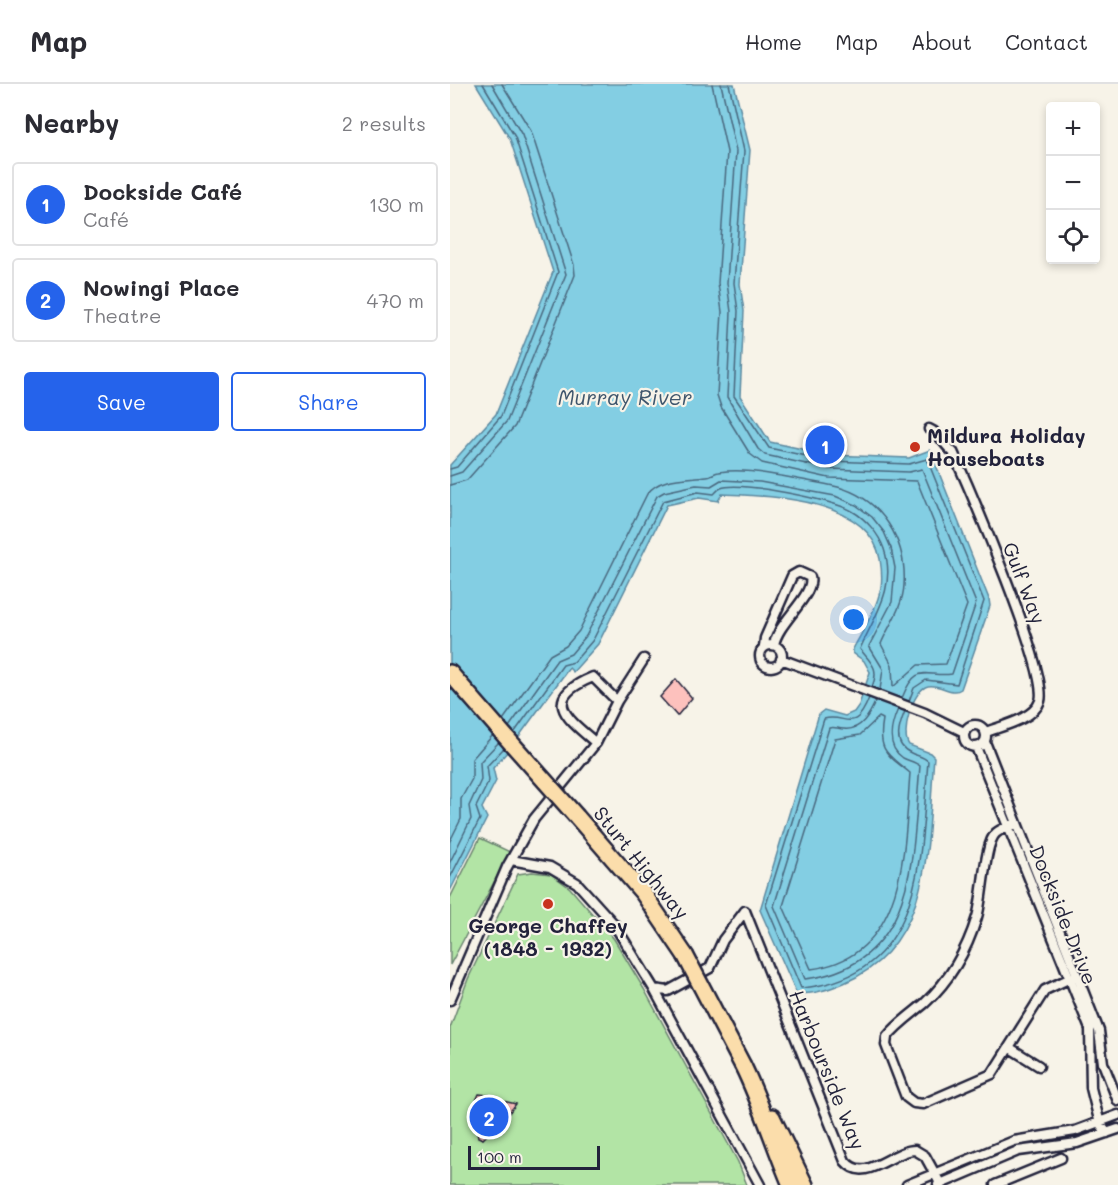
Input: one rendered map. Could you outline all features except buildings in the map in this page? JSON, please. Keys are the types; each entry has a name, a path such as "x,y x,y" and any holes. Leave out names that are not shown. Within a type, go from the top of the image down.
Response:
{"highway":[{"name":"Sturt Highway","path":"450,673 643,893 685,955 762,1105 766,1126 791,1185"},
{"name":"Sturt Highway","path":"762,1105 773,1118 802,1178"}],"street":[{"name":"Gulf Way","path":"929,429 939,434 945,445 953,452 1025,630 1042,688 1040,703 1033,711 986,732"},
{"path":"769,646 765,638 792,576 798,572 804,573 810,577 809,588 769,646 760,657 763,663 773,666 781,659 782,653 769,646"},
{"path":"450,1000 511,860 546,802 596,743 616,700 644,659"},
{"path":"781,659 925,713 964,732"},
{"path":"596,743 564,714 563,704 566,696 579,683 593,677 616,700"},
{"path":"973,725 981,726 986,732 985,742 976,747 966,743 964,732 973,725"},
{"name":"Dockside Drive","path":"985,742 1013,825 1073,976 1099,1031 1103,1063 1118,1101"},
{"name":"Dockside Drive","path":"976,747 1013,825"},
{"path":"1013,825 994,834 989,845 984,888 966,948 948,977 928,1000 892,1030 887,1037 886,1045 906,1097 918,1104 990,1076 1045,990 1073,976"},
{"path":"511,860 550,867 577,883 614,924 654,989 760,1185"},
{"name":"Harbourside Way","path":"654,989 668,991 710,968 723,940 745,910 846,1161 853,1169 863,1171 904,1151 915,1150 925,1156 940,1185"},
{"name":"Dockside Drive","path":"1073,976 1091,1032 1090,1081 1100,1124 1107,1133"},
{"path":"1010,1048 1039,1066"},
{"path":"907,1185 1014,1141 1075,1131 1100,1124 1118,1115"},
{"path":"940,1185 1018,1151 1077,1143 1118,1129"},
{"path":"995,1185 1061,1158"},
{"path":"802,1178 811,1185"}],"green space":[{"path":"480,838 510,852 450,965 450,898"},
{"path":"532,872 551,874 570,888 614,939 644,989 738,1162 747,1185 450,1185 450,1028 468,979 518,874"}],"water":[{"name":"Murray River","path":"476,84 734,84 750,150 740,284 744,311 740,396 770,442 830,455 909,458 930,450 990,606 961,689 953,691 928,686 923,689 913,703 907,722 909,745 930,753 934,757 926,855 911,916 895,943 874,966 844,983 814,993 796,992 760,910 819,714 824,710 845,716 854,712 859,705 870,672 864,661 853,653 853,649 877,602 882,577 880,559 872,539 858,523 838,512 815,504 766,496 722,494 718,501 699,498 667,505 598,644 573,672 569,668 509,750 493,768 496,781 482,808 487,818 450,891 450,465 496,414 553,272 510,139"}],"place":[{"name":"Dockside Café","path":"825,445"},
{"name":"Mildura Holiday Houseboats","path":"915,447"},
{"name":"George Chaffey (1848 - 1932)","path":"548,904"},
{"name":"Nowingi Place","path":"489,1117"}]}
